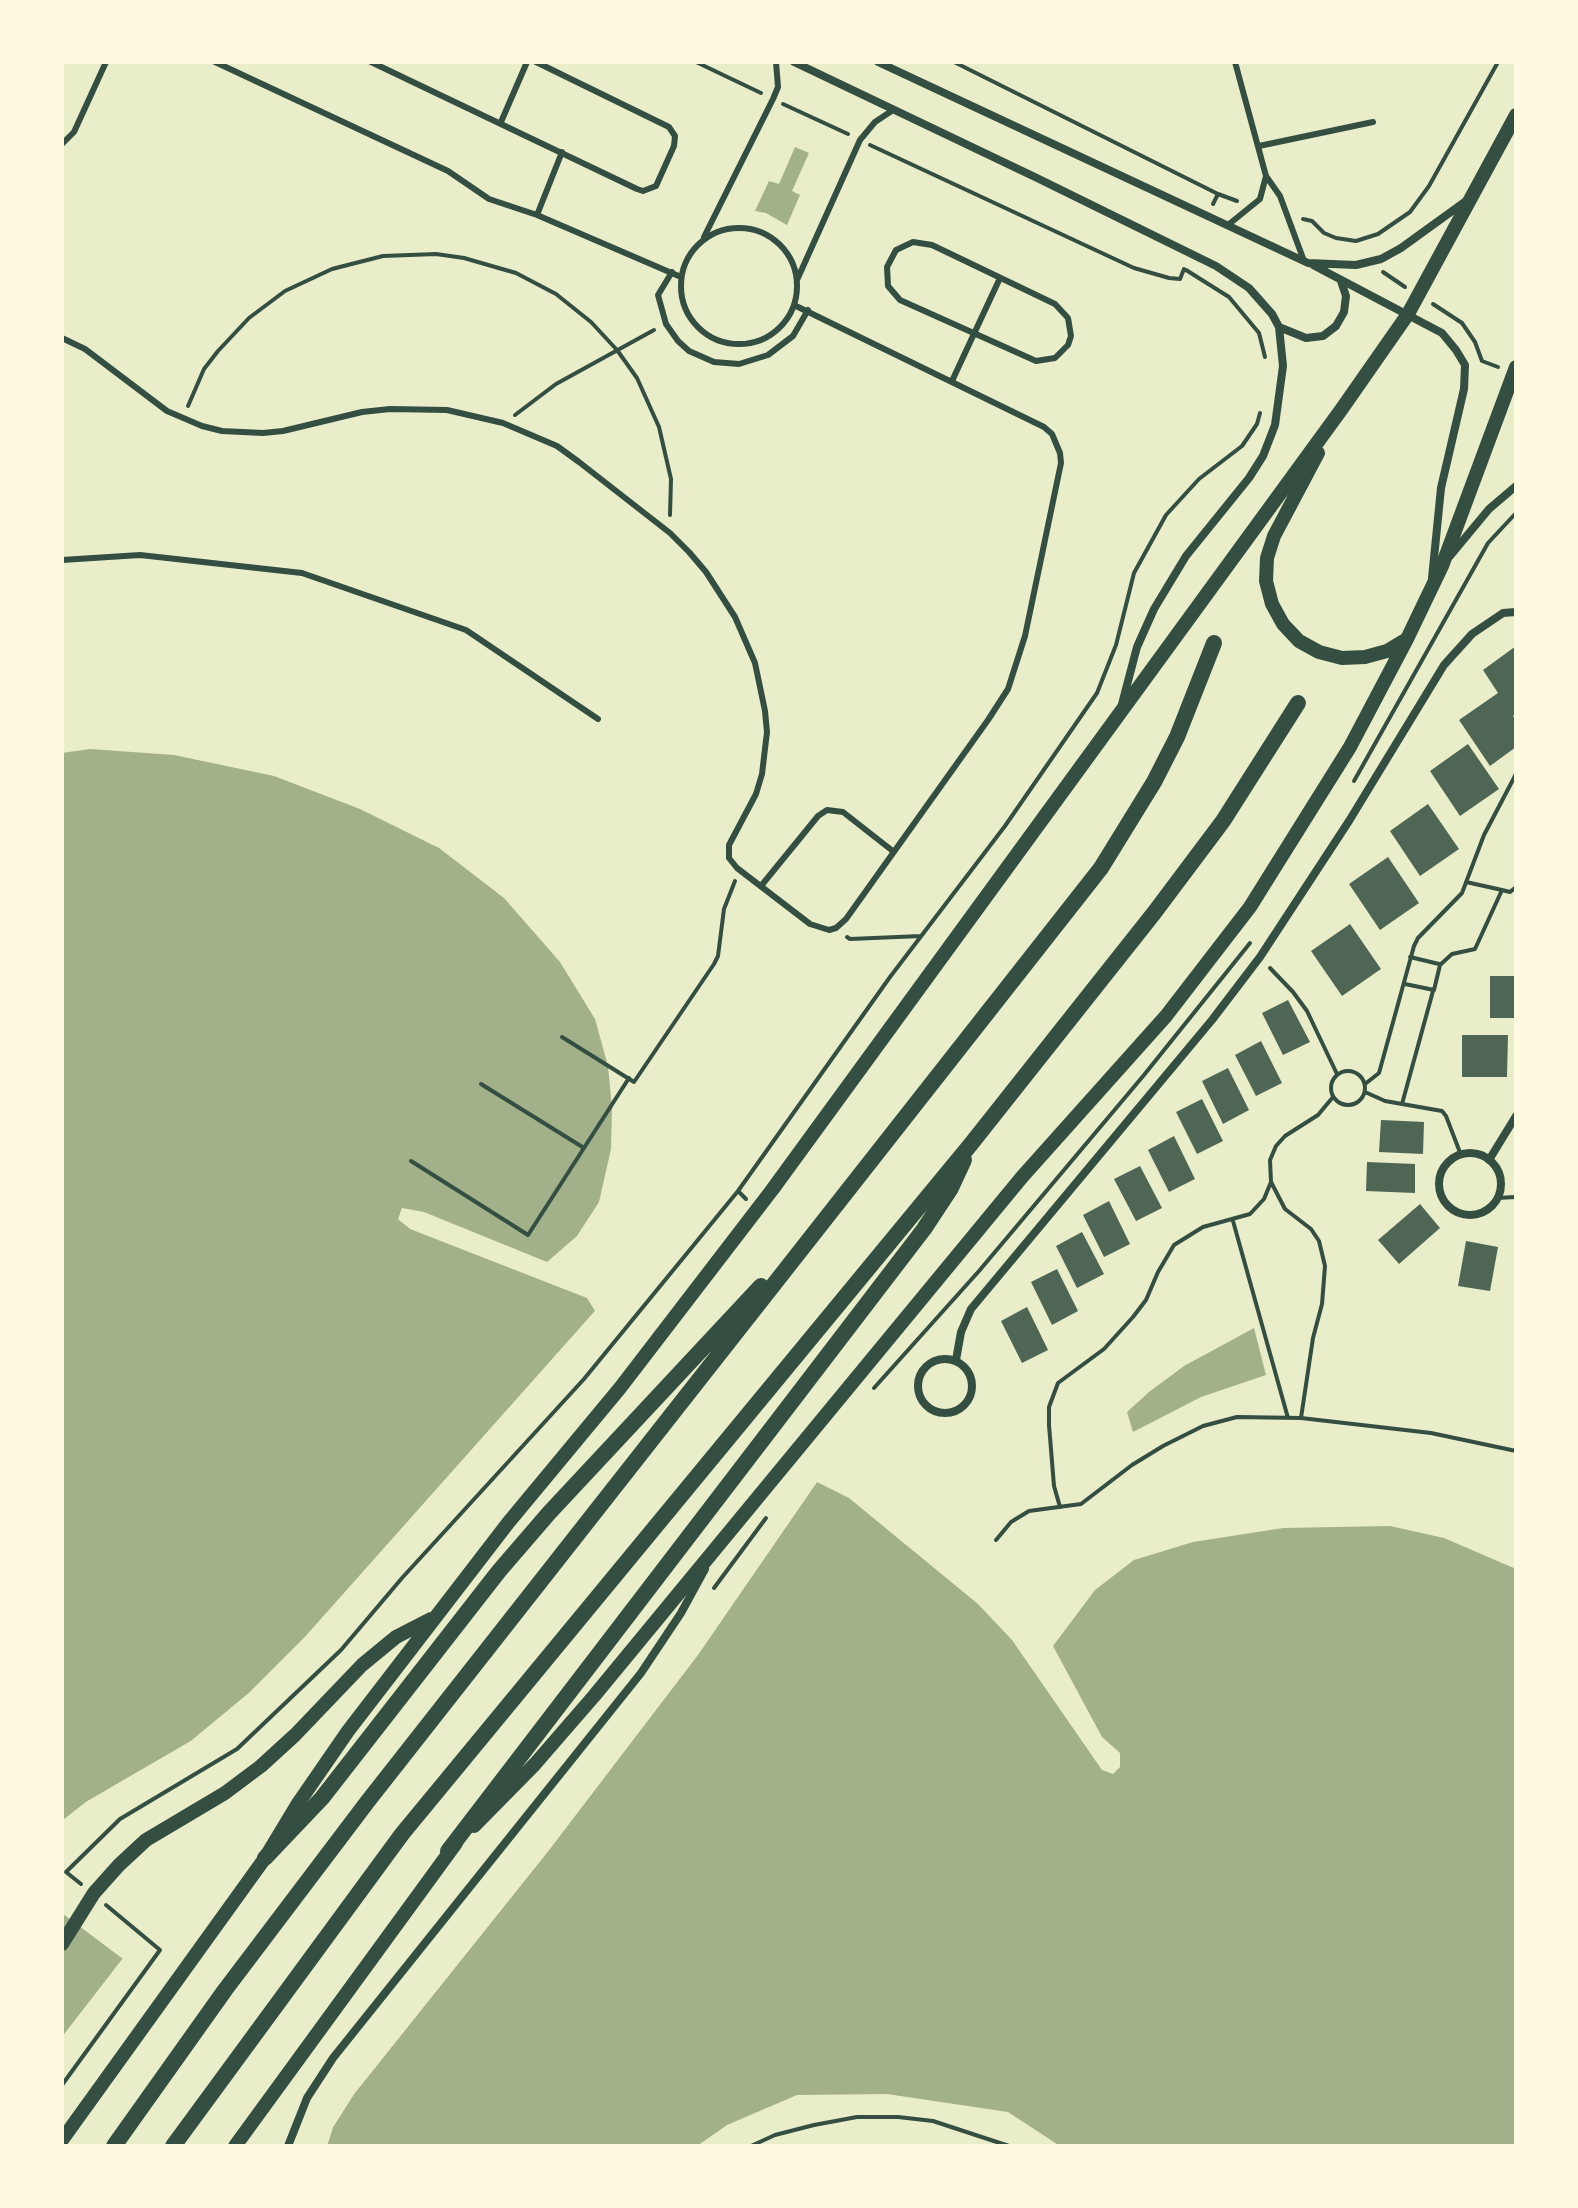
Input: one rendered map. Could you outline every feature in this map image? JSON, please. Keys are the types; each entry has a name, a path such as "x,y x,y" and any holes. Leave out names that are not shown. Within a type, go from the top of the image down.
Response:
{"main road":[{"path":"114,2146 225,1990 368,1801 1101,868 1154,782 1197,691 1214,643"},
{"path":"173,2146 402,1834 971,1144 1215,832 1298,703"},
{"path":"448,1851 924,1229 951,1188 971,1144"},
{"path":"265,1858 322,1798 489,1583 549,1513 844,1196"}],"street":[{"path":"794,62 1191,253 1249,288 1279,327 1283,366 1281,396 1275,425 1263,456 1186,556 1154,609 1137,647 1119,717"},
{"path":"878,62 1306,262 1442,333 1465,365 1464,389 1441,488 1431,587"},
{"path":"62,2140 265,1858 348,1731 508,1523 620,1388 756,1210 1341,410 1408,314 1516,115"},
{"path":"1306,262 1356,265 1381,259 1473,195"},
{"path":"1279,327 1306,338 1323,336 1336,326 1344,312 1346,296 1341,281"},
{"path":"235,2146 448,1851 535,1764 1022,1177 1157,1026 1250,907 1319,800 1407,639 1442,566 1515,370"},
{"path":"1341,410 1274,536 1266,581 1272,604 1283,624 1299,641 1319,652 1342,658 1365,657 1387,651 1407,639"},
{"path":"1442,566 1489,509 1516,486"},
{"path":"956,1360 961,1332 971,1309 1212,1020 1260,957 1349,821 1444,665 1472,634 1503,613 1516,612"},
{"path":"1489,1160 1516,1116"},
{"path":"1471,1154 1489,1160 1500,1178 1497,1198 1484,1212 1474,1215 1454,1211 1446,1205 1441,1196 1440,1176 1451,1159 1471,1154"},
{"path":"947,1358 956,1360 969,1372 972,1390 969,1399 956,1411 938,1413 923,1403 917,1386 919,1377 930,1363 947,1358"},
{"path":"288,2146 307,2098 333,2058 641,1673 681,1613 715,1549"},
{"path":"62,1944 94,1893 146,1840 212,1802 261,1766 362,1665 396,1637 435,1617"}],"lane":[{"path":"62,144 74,132 106,62"},
{"path":"215,62 448,171 489,199 537,215 681,277"},
{"path":"371,62 643,191 656,186 674,146 675,136 669,127 536,62"},
{"path":"501,122 527,62"},
{"path":"776,62 778,87 773,99 702,240 688,257 681,277 683,303 696,326 706,335 731,344 757,341 769,335 788,317 794,305 797,280 860,140 875,122 893,110"},
{"path":"1235,62 1266,176 1280,196 1306,262"},
{"path":"1259,146 1373,122"},
{"path":"537,215 562,152"},
{"path":"1228,225 1253,207 1263,191 1266,176"},
{"path":"702,240 725,229 750,228 762,232 782,247 797,280"},
{"path":"923,242 1063,310 1071,327 1068,345 1055,358 1036,361 974,334 893,294 886,276 890,258 904,245 923,242"},
{"path":"672,272 658,295 666,324 678,341 702,359 739,364 768,355 793,336 808,310"},
{"path":"952,381 1000,278"},
{"path":"62,338 85,349 152,402 183,418 222,431 263,433 362,412 419,408 475,415 503,423 557,446 670,533 722,594 746,639 761,686 767,732 762,774 756,794 728,852 732,864 816,928 836,928 846,919 999,705 1015,672 1061,463 1057,443 1044,427 794,305"},
{"path":"62,560 140,555 302,573 466,630 598,719"},
{"path":"761,886 818,816 827,810 843,812 894,852"}],"path":[{"path":"696,62 1134,268 1180,279 1191,253"},
{"path":"954,62 1218,194 1253,207"},
{"path":"1287,219 1312,221 1324,233 1356,241 1378,234 1410,212 1429,186 1498,62"},
{"path":"1208,216 1218,194"},
{"path":"1378,234 1383,274 1462,323 1475,342 1482,361 1515,370"},
{"path":"183,418 204,369 233,334 257,311 285,291 332,269 383,256 436,254 464,258 516,273 556,294 617,350 637,378 659,427 671,479 670,533"},
{"path":"1184,269 1229,297 1259,333 1267,364"},
{"path":"503,423 556,384 666,324"},
{"path":"90,1891 66,1872 120,1819 237,1749 341,1650 402,1578 584,1379 738,1191 921,936 1005,826 1097,693 1116,645 1134,573 1166,515 1199,479 1242,446 1257,424 1261,411"},
{"path":"1365,1084 1379,1073 1410,957 1418,938 1462,893 1484,835 1516,774"},
{"path":"562,1037 634,1082 714,964 724,909 731,887 741,871"},
{"path":"1466,882 1510,892 1516,887"},
{"path":"1402,1104 1440,965 1452,954 1475,949 1502,890"},
{"path":"836,928 850,939 921,936"},
{"path":"1260,957 1307,1011 1337,1074"},
{"path":"1410,957 1440,965"},
{"path":"1405,984 1434,990"},
{"path":"1343,1070 1357,1072 1365,1084 1362,1098 1351,1105 1344,1105 1333,1097 1331,1085 1337,1074 1343,1070"},
{"path":"411,1161 528,1235 629,1078"},
{"path":"481,1084 584,1148"},
{"path":"1365,1092 1385,1101 1442,1111 1461,1155"},
{"path":"1301,1418 1313,1338 1322,1304 1325,1266 1319,1241 1311,1229 1285,1209 1271,1182 1270,1160 1285,1136 1318,1115 1333,1097"},
{"path":"1060,1507 1054,1486 1049,1425 1049,1407 1058,1383 1104,1349 1133,1317 1146,1300 1174,1245 1203,1227 1250,1214 1264,1199 1271,1182"},
{"path":"738,1191 756,1210"},
{"path":"1497,1198 1516,1197"},
{"path":"1233,1221 1288,1418"},
{"path":"996,1540 1011,1522 1029,1511 1081,1504 1132,1465 1203,1426 1237,1417 1301,1418 1431,1433 1516,1451"},
{"path":"62,2085 160,1950 101,1901"},
{"path":"751,2146 775,2135 857,2117 933,2121 1009,2146"}],"shaded area":[{"path":"795,147 809,153 792,191 800,195 787,225 766,213 755,211 769,181 779,184"},
{"path":"90,749 174,755 274,776 360,809 439,848 504,898 560,962 595,1019 608,1066 612,1107 611,1149 599,1202 577,1236 547,1262 424,1212 402,1208 398,1219 410,1229 587,1298 595,1311 305,1637 249,1693 191,1741 86,1802 62,1821 62,753"},
{"path":"1254,1328 1266,1375 1201,1397 1133,1432 1127,1412 1149,1392 1184,1366"},
{"path":"817,1482 849,1498 978,1604 1012,1640 1102,1770 1113,1774 1120,1767 1120,1753 1102,1737 1053,1646 1095,1590 1134,1560 1193,1542 1283,1528 1390,1526 1444,1538 1516,1569 1516,2146 1060,2146 1008,2112 887,2094 797,2095 727,2125 697,2146 327,2146 333,2127 354,2094 549,1850 697,1655"},
{"path":"62,1913 123,1958 62,2037"}],"pier":[{"path":"595,1311 598,1314 308,1640 251,1696 194,1744 136,1775 62,1825 62,1821 86,1802 191,1741 249,1693 305,1637"},
{"path":"814,1480 817,1482 698,1655 549,1850 354,2094 333,2127 327,2146 323,2146 329,2125 351,2091 694,1653"},
{"path":"62,1909 127,1958 62,2041 123,1959 62,1913"}],"building":[{"path":"1516,646 1516,713 1513,716 1516,721 1516,747 1490,766 1459,720 1498,693 1483,670"},
{"path":"1468,744 1499,789 1460,816 1430,771"},
{"path":"1428,804 1459,849 1420,876 1390,831"},
{"path":"1388,857 1419,903 1380,930 1349,884"},
{"path":"1350,924 1381,969 1342,996 1311,951"},
{"path":"1490,976 1516,976 1516,1018 1490,1018"},
{"path":"1288,1000 1310,1042 1283,1055 1262,1013"},
{"path":"1462,1035 1508,1035 1507,1077 1462,1077"},
{"path":"1261,1041 1282,1083 1256,1096 1235,1055"},
{"path":"1228,1068 1249,1110 1223,1124 1202,1081"},
{"path":"1202,1099 1223,1141 1197,1154 1176,1112"},
{"path":"1381,1120 1424,1122 1423,1154 1379,1152"},
{"path":"1174,1136 1195,1179 1169,1192 1148,1150"},
{"path":"1367,1162 1415,1164 1415,1193 1366,1191"},
{"path":"1140,1166 1162,1208 1136,1221 1114,1179"},
{"path":"1109,1201 1130,1244 1104,1257 1083,1215"},
{"path":"1420,1204 1440,1228 1399,1264 1378,1240"},
{"path":"1082,1232 1104,1274 1077,1288 1056,1246"},
{"path":"1466,1241 1498,1247 1490,1291 1458,1286"},
{"path":"1057,1269 1078,1311 1052,1325 1031,1282"},
{"path":"1027,1307 1048,1350 1022,1363 1001,1321"}]}
